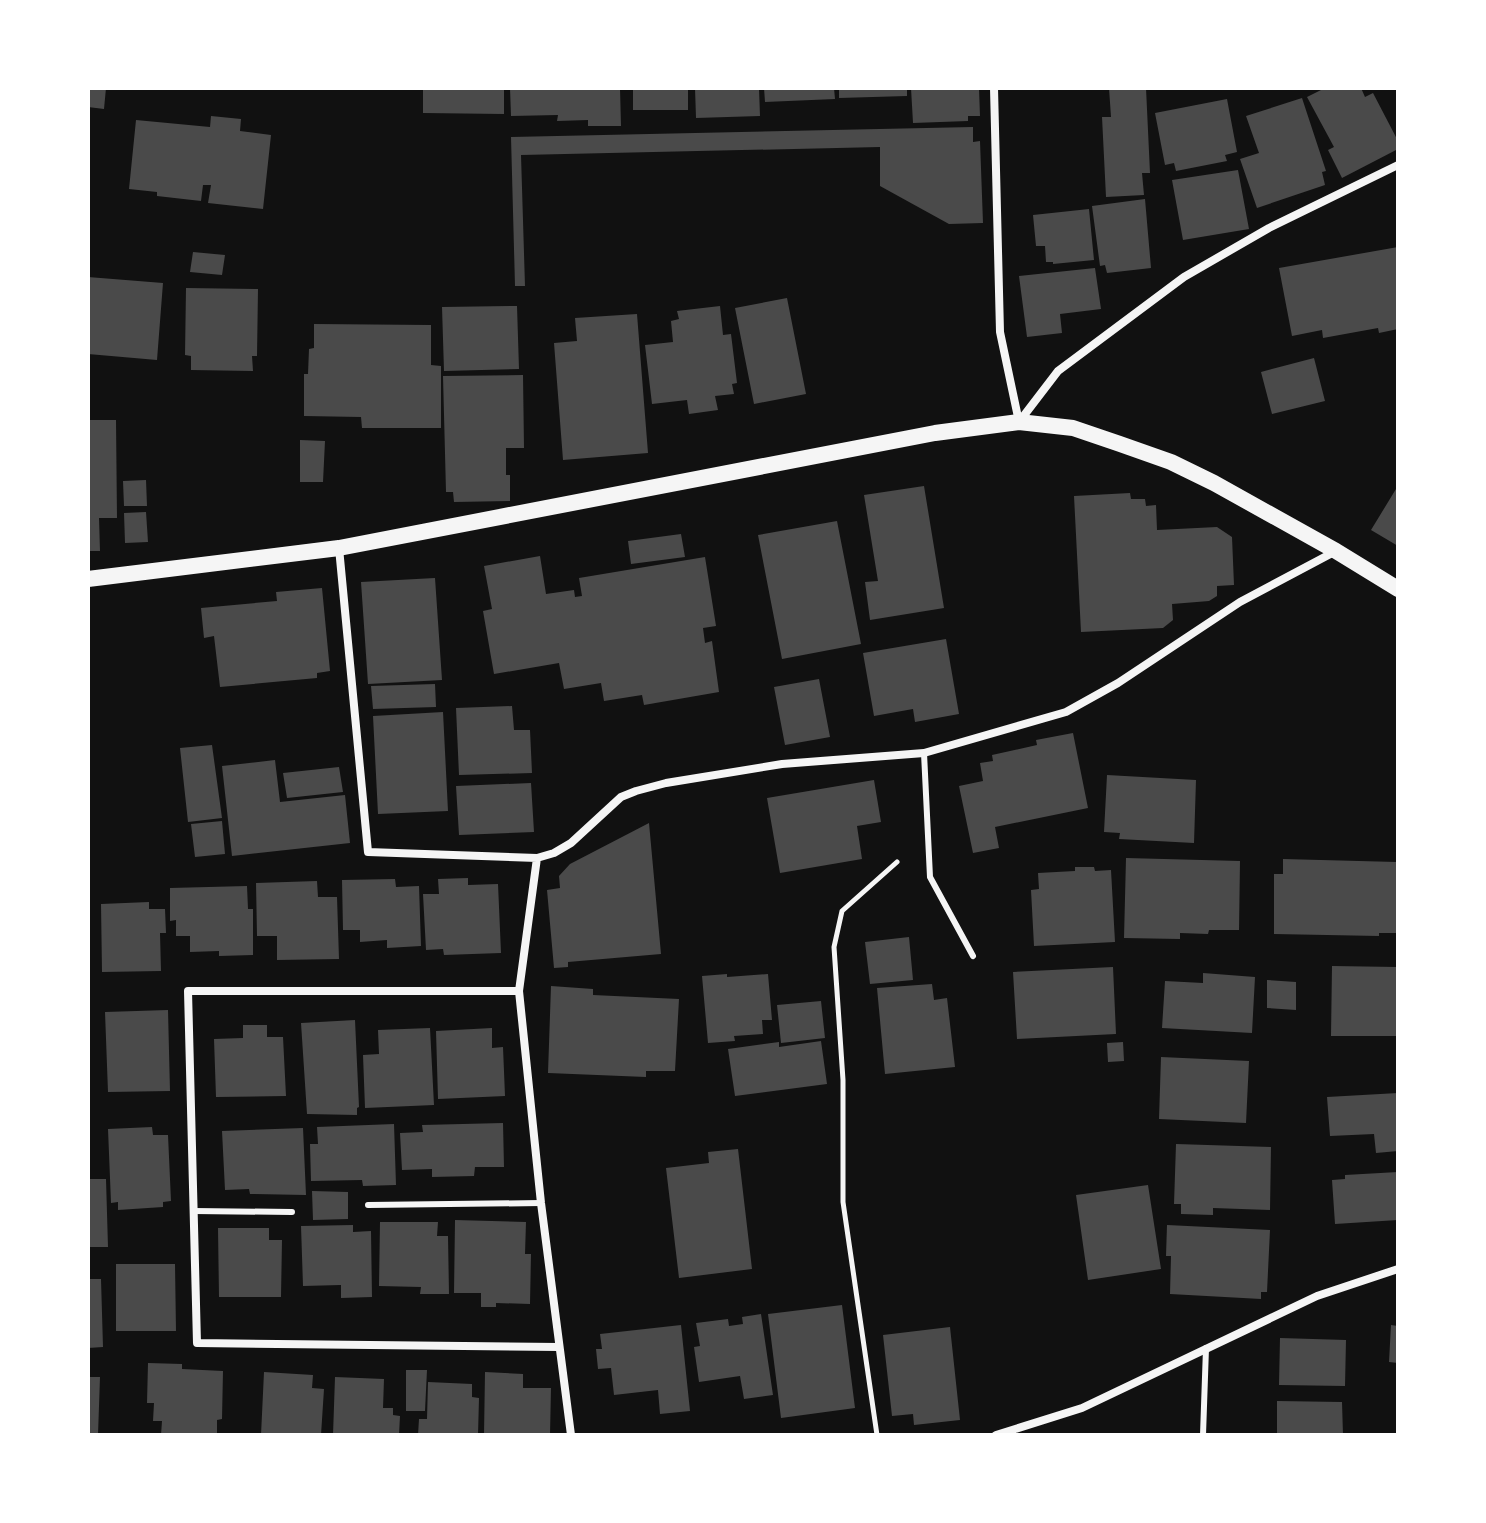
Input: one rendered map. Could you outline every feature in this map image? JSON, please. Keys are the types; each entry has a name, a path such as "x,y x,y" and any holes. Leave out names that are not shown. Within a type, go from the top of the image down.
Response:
{"main road":[{"path":"88,579 339,548 935,433 1019,422 1073,428 1171,462 1336,551 1398,589"}],"street":[{"path":"994,88 1000,332 1019,422"},
{"path":"1019,422 1058,371 1184,277 1269,228 1398,165"},
{"path":"339,548 368,852 537,858 571,843 621,797 636,791 666,783 782,764 924,753 1066,712 1118,683 1240,602 1336,551"},
{"path":"537,858 519,991 541,1203 571,1435"},
{"path":"519,991 188,991 197,1343 559,1347"},
{"path":"996,1435 1082,1408 1317,1296 1398,1269"}],"lane":[{"path":"924,753 930,877 973,956"},
{"path":"368,1205 541,1203"},
{"path":"194,1211 292,1212"},
{"path":"1203,1435 1206,1348"}],"path":[{"path":"877,1435 843,1202 843,1080 834,947 842,911 928,835"}],"building":[{"path":"88,88 106,88 104,109 88,107"},
{"path":"423,88 504,88 504,114 423,113"},
{"path":"510,88 620,88 621,126 588,126 588,120 557,121 558,115 511,116"},
{"path":"633,88 688,88 688,110 633,110"},
{"path":"695,88 759,88 760,116 696,118"},
{"path":"764,88 834,88 835,99 765,102"},
{"path":"839,88 907,88 907,96 839,98"},
{"path":"911,88 979,88 980,116 968,116 968,121 913,123"},
{"path":"1109,88 1146,88 1150,173 1142,173 1144,195 1106,197 1102,117 1111,117"},
{"path":"1325,88 1361,88 1365,97 1373,93 1398,141 1398,149 1342,178 1328,150 1334,147 1307,97"},
{"path":"1302,98 1326,171 1322,172 1325,185 1257,208 1240,159 1259,153 1246,116"},
{"path":"1227,99 1237,152 1225,155 1227,161 1176,171 1174,163 1165,165 1155,113"},
{"path":"211,116 241,119 240,131 271,135 263,209 208,203 211,185 203,185 201,201 129,189 136,120 210,127"},
{"path":"973,127 973,142 980,141 983,223 949,224 880,186 880,147 521,155 525,286 515,286 511,137"},
{"path":"1238,170 1249,229 1183,240 1172,180"},
{"path":"1145,199 1151,268 1107,273 1105,265 1100,266 1092,206"},
{"path":"1089,209 1094,260 1046,262 1045,246 1036,246 1033,215"},
{"path":"1398,247 1398,329 1379,333 1378,328 1323,338 1322,330 1292,336 1279,268"},
{"path":"193,252 225,255 222,275 190,272"},
{"path":"1095,268 1101,309 1060,314 1062,333 1027,337 1019,276"},
{"path":"88,277 163,283 157,360 88,354"},
{"path":"186,288 258,289 257,356 252,356 253,371 191,370 191,356 185,355"},
{"path":"787,298 806,394 754,404 735,308"},
{"path":"517,306 519,369 444,371 442,307"},
{"path":"720,306 723,335 731,334 737,383 732,384 734,394 715,396 718,410 689,414 687,400 652,404 645,345 673,342 671,321 679,319 677,311"},
{"path":"637,314 648,453 563,460 554,343 577,341 575,318"},
{"path":"314,324 431,325 431,365 441,366 441,428 362,428 361,417 304,416 304,374 308,374 309,349 314,348"},
{"path":"1314,358 1325,401 1272,414 1261,372"},
{"path":"523,375 524,448 506,448 510,501 454,502 453,492 446,492 443,376"},
{"path":"88,420 116,420 117,518 99,518 100,551 88,551"},
{"path":"300,440 325,441 323,482 300,482"},
{"path":"146,480 147,506 124,506 123,481"},
{"path":"924,486 944,608 870,620 865,582 878,581 864,495"},
{"path":"1398,490 1398,546 1371,530"},
{"path":"1130,493 1131,499 1145,499 1146,506 1156,505 1157,530 1217,527 1232,537 1234,585 1217,586 1217,596 1209,601 1172,604 1173,620 1163,628 1081,632 1074,496"},
{"path":"146,512 148,542 125,543 124,513"},
{"path":"837,521 861,644 782,659 758,535"},
{"path":"681,534 685,557 631,564 628,541"},
{"path":"540,556 546,594 574,590 575,597 582,596 579,578 705,557 716,626 703,628 705,643 712,641 719,692 644,705 642,695 604,701 601,683 564,689 559,663 494,674 483,611 492,609 484,566"},
{"path":"435,578 442,680 368,684 361,582"},
{"path":"322,588 330,671 317,673 317,678 220,687 214,636 204,638 201,608 277,601 276,592"},
{"path":"946,639 959,714 915,722 913,709 874,716 863,653"},
{"path":"819,679 830,737 785,745 774,687"},
{"path":"435,684 436,707 373,709 371,686"},
{"path":"512,706 514,730 530,730 532,773 459,775 456,708"},
{"path":"443,712 448,811 378,814 373,716"},
{"path":"1073,733 1088,808 995,827 999,848 973,853 959,786 983,781 980,763 993,761 992,755 1037,745 1036,740"},
{"path":"212,745 222,818 188,822 180,748"},
{"path":"275,760 280,802 345,795 350,843 232,856 222,766"},
{"path":"339,767 343,792 287,798 283,773"},
{"path":"1107,775 1196,780 1194,843 1119,839 1120,833 1104,832"},
{"path":"874,780 881,822 857,826 862,859 780,873 767,798"},
{"path":"531,783 534,832 459,835 456,786"},
{"path":"222,821 225,854 195,857 191,824"},
{"path":"649,823 661,954 568,962 568,967 554,968 547,890 560,888 559,876 570,864"},
{"path":"1126,858 1240,861 1239,930 1209,930 1208,934 1180,933 1180,939 1124,938"},
{"path":"1283,859 1397,862 1396,933 1379,933 1379,936 1274,934 1274,874 1283,874"},
{"path":"1075,867 1111,870 1115,942 1034,946 1031,890 1039,889 1038,873 1075,871"},
{"path":"468,878 468,885 498,884 501,953 444,955 443,949 426,950 423,894 439,894 438,879"},
{"path":"395,879 396,887 419,886 421,946 387,948 387,940 360,942 360,930 343,930 342,880"},
{"path":"317,881 318,897 337,897 339,959 277,960 277,936 257,936 256,883"},
{"path":"247,886 248,909 253,909 253,955 219,956 219,951 190,952 190,936 176,936 176,920 170,921 170,888"},
{"path":"149,902 149,909 165,909 166,933 160,933 161,971 102,972 101,904"},
{"path":"909,937 913,980 870,984 865,942"},
{"path":"1332,966 1398,967 1398,1036 1331,1036"},
{"path":"1113,967 1116,1034 1017,1039 1013,972"},
{"path":"1203,973 1255,977 1252,1033 1162,1028 1165,981 1203,983"},
{"path":"727,974 727,977 768,974 772,1020 762,1020 763,1034 734,1036 735,1041 708,1043 702,976"},
{"path":"1267,980 1296,982 1296,1010 1267,1008"},
{"path":"932,984 934,1000 947,998 955,1067 885,1074 877,988"},
{"path":"551,986 593,989 593,995 679,999 675,1071 646,1071 646,1077 548,1073"},
{"path":"821,1001 825,1038 781,1043 777,1005"},
{"path":"168,1010 170,1091 108,1092 105,1012"},
{"path":"355,1020 357,1115 307,1114 301,1023"},
{"path":"243,1025 267,1025 267,1037 283,1037 286,1096 216,1097 214,1039 243,1038"},
{"path":"430,1028 434,1105 365,1108 363,1055 379,1054 378,1030"},
{"path":"492,1028 492,1048 503,1047 505,1096 438,1099 436,1031"},
{"path":"821,1041 827,1084 735,1096 728,1049 779,1042 779,1047"},
{"path":"1123,1042 1124,1061 1108,1062 1107,1043"},
{"path":"1161,1057 1249,1061 1246,1123 1159,1119"},
{"path":"1398,1093 1398,1151 1376,1153 1374,1134 1330,1136 1327,1097"},
{"path":"503,1123 504,1167 475,1167 474,1176 432,1177 432,1169 402,1170 400,1133 423,1132 422,1125"},
{"path":"394,1124 396,1185 363,1186 362,1180 311,1181 310,1144 318,1144 317,1127"},
{"path":"152,1127 153,1135 168,1135 171,1201 163,1202 163,1207 118,1210 118,1202 111,1203 108,1129"},
{"path":"303,1128 306,1195 250,1194 249,1189 225,1190 222,1131"},
{"path":"1176,1144 1271,1147 1270,1210 1213,1208 1213,1215 1181,1214 1181,1204 1174,1204"},
{"path":"738,1149 752,1269 679,1278 666,1168 709,1163 708,1152"},
{"path":"1398,1172 1398,1220 1335,1224 1332,1180 1345,1179 1345,1175"},
{"path":"88,1179 106,1179 108,1247 88,1247"},
{"path":"1148,1185 1161,1269 1088,1280 1076,1195"},
{"path":"312,1191 348,1192 348,1219 313,1220"},
{"path":"455,1220 526,1222 525,1254 531,1254 530,1304 496,1303 496,1307 481,1307 481,1293 454,1293"},
{"path":"380,1222 438,1222 437,1236 448,1236 449,1294 420,1294 421,1287 379,1286"},
{"path":"353,1225 353,1232 371,1231 372,1297 341,1298 341,1285 303,1286 301,1226"},
{"path":"1167,1225 1270,1230 1267,1292 1261,1292 1261,1299 1170,1294 1171,1256 1166,1256"},
{"path":"218,1228 269,1228 269,1240 282,1240 281,1297 219,1297"},
{"path":"116,1264 175,1264 176,1331 116,1331"},
{"path":"88,1279 101,1279 103,1347 88,1348"},
{"path":"842,1305 855,1408 781,1418 768,1314"},
{"path":"761,1314 773,1395 744,1399 740,1376 699,1382 694,1347 700,1346 696,1323 728,1319 729,1326 743,1324 742,1317"},
{"path":"681,1325 690,1411 660,1414 658,1390 614,1395 611,1368 598,1369 596,1349 602,1349 600,1334"},
{"path":"1391,1325 1398,1326 1398,1363 1389,1362"},
{"path":"950,1327 960,1420 914,1425 913,1414 892,1416 883,1335"},
{"path":"1280,1338 1346,1340 1345,1386 1279,1385"},
{"path":"148,1363 182,1364 182,1369 223,1371 222,1419 217,1420 217,1435 161,1435 162,1421 153,1421 154,1403 147,1403"},
{"path":"406,1370 427,1370 425,1411 406,1411"},
{"path":"264,1372 313,1375 312,1388 324,1389 321,1435 261,1435"},
{"path":"485,1372 523,1374 523,1388 551,1388 550,1435 484,1435"},
{"path":"88,1377 100,1377 98,1435 88,1435"},
{"path":"335,1377 384,1379 383,1408 393,1408 393,1415 400,1416 399,1435 333,1435"},
{"path":"428,1382 472,1384 472,1397 479,1398 478,1435 418,1435 419,1419 427,1419"},
{"path":"1277,1401 1342,1402 1343,1435 1277,1435"}]}
